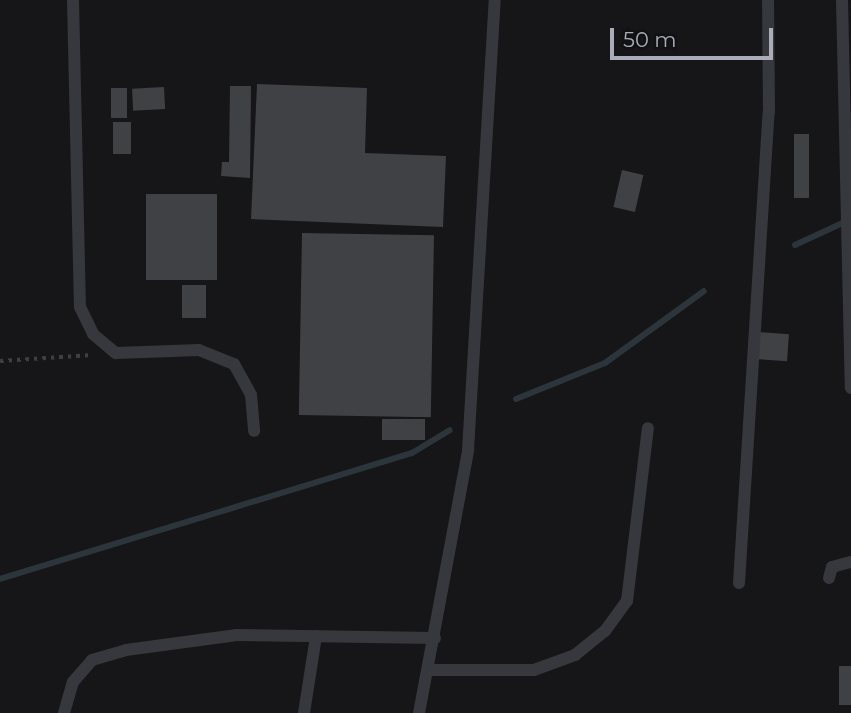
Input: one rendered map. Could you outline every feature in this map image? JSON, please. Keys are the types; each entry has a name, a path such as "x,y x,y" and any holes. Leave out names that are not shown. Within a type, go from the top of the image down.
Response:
{"lane":[{"path":"73,0 80,307 93,334 116,354 200,350 234,364 251,395 254,431"},
{"path":"419,713 468,450 495,0"},
{"path":"739,583 768,101 768,0"},
{"path":"842,0 850,233 851,388"},
{"path":"428,670 534,670 575,656 605,631 627,601 648,428"},
{"path":"829,578 832,567 851,562"},
{"path":"64,713 74,682 92,660 215,636 435,638"},
{"path":"304,713 316,636"}],"path":[{"path":"0,360 116,354"}],"building":[{"path":"257,84 367,88 365,153 446,156 443,227 251,219"},
{"path":"230,86 251,86 250,178 221,176 222,162 229,162"},
{"path":"164,87 165,109 133,111 132,89"},
{"path":"111,88 127,88 127,118 111,118"},
{"path":"113,122 131,122 131,154 113,154"},
{"path":"794,134 809,134 809,198 794,198"},
{"path":"622,170 643,175 635,212 613,207"},
{"path":"146,194 217,194 217,280 146,280"},
{"path":"302,233 434,235 431,417 299,415"},
{"path":"182,285 206,285 206,318 182,318"},
{"path":"757,332 789,334 787,361 755,359"},
{"path":"382,419 425,419 425,440 382,440"},
{"path":"839,666 851,666 851,705 839,705"}],"waterway":[{"path":"795,245 847,221"},
{"path":"516,399 605,363 704,291"},
{"path":"0,579 412,453 450,430"}]}
